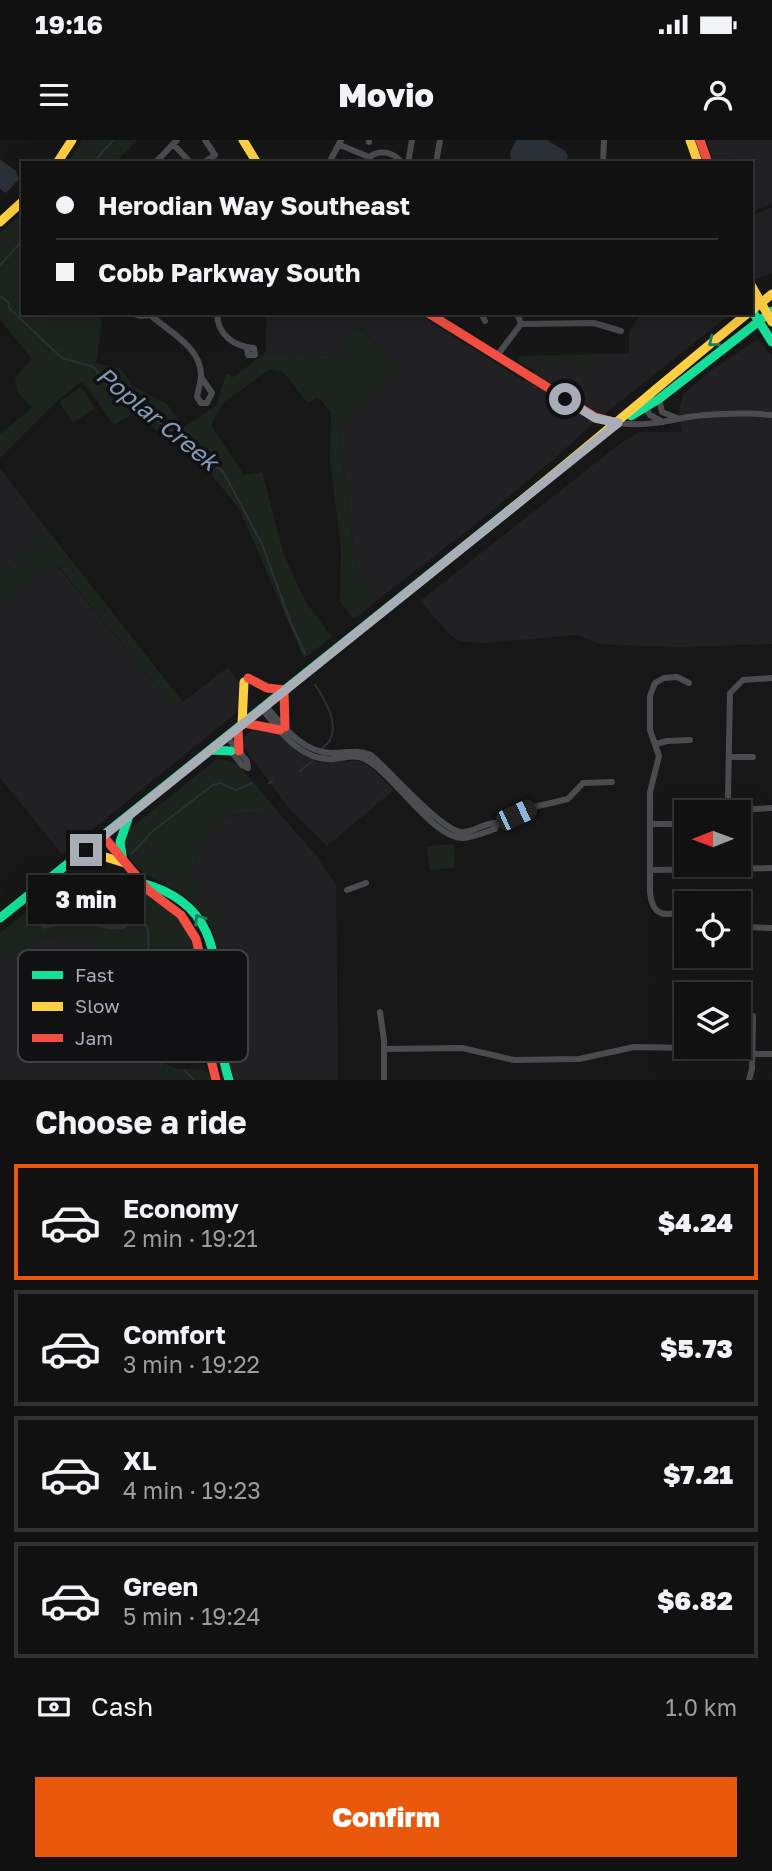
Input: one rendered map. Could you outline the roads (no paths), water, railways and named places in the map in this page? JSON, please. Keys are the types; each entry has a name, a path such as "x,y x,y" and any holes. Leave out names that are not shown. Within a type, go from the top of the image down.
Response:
{"main road":[{"path":"58,161 72,140"},
{"path":"243,140 256,161"},
{"path":"690,140 697,161"},
{"path":"700,140 707,161"},
{"path":"0,222 21,203"},
{"path":"753,309 772,294"},
{"path":"753,310 770,316"},
{"path":"753,312 772,342"},
{"path":"431,315 595,418 618,423"},
{"path":"0,919 643,403 746,315"},
{"path":"643,403 659,399 770,316"},
{"path":"210,751 235,751 242,725 246,680 285,691"},
{"path":"242,725 282,728 285,691"},
{"path":"124,862 120,839 130,815"},
{"path":"103,836 148,890 181,915 197,939 199,950"},
{"path":"74,859 102,856 124,862"},
{"path":"142,883 179,898 197,916 207,932 213,950"},
{"path":"212,1062 216,1080"},
{"path":"222,1062 229,1080"}],"street":[{"path":"205,140 215,155 206,161"},
{"path":"406,161 412,140"},
{"path":"436,161 440,140"},
{"path":"603,161 604,140"},
{"path":"157,161 175,142 189,161"},
{"path":"330,161 341,142 371,160 379,152 402,161"},
{"path":"150,315 192,349 199,361 201,377"},
{"path":"217,315 223,333 230,341 247,348"},
{"path":"482,315 485,321"},
{"path":"518,315 521,324"},
{"path":"573,315 573,323"},
{"path":"496,356 521,324"},
{"path":"521,324 600,324 621,331"},
{"path":"659,399 662,412 679,418"},
{"path":"643,403 652,417 665,422"},
{"path":"618,423 638,426 679,418 770,415"},
{"path":"674,913 662,915 654,908 650,893 651,786 659,759 650,723 650,696 659,680 674,677 689,683"},
{"path":"772,678 743,680 730,693 729,757 729,797 733,808 740,811 772,808"},
{"path":"264,708 296,747 311,756 333,760 351,756 368,761 430,820 452,836 464,838 495,829 497,823 534,807 568,799 583,783 612,782"},
{"path":"225,739 235,751"},
{"path":"656,744 690,740"},
{"path":"729,757 753,757"},
{"path":"651,824 674,824"},
{"path":"651,870 772,868"},
{"path":"347,890 366,883"},
{"path":"751,927 772,928"},
{"path":"380,1012 384,1080"},
{"path":"749,1080 753,1054 753,1016"},
{"path":"384,1049 462,1048 514,1060 579,1059 634,1047 772,1054"}],"waterway":[{"path":"95,161 113,140"},
{"path":"0,265 21,242"},
{"name":"Poplar Creek","path":"0,296 8,302 9,308 62,358 94,367 107,385 196,448 224,473 262,544 305,654"},
{"name":"Poplar Creek","path":"315,685 326,704 333,726 330,740 322,749"},
{"name":"Poplar Creek","path":"300,771 311,762"},
{"name":"Poplar Creek","path":"131,854 154,830 213,785 220,783 236,790 252,783"},
{"name":"Poplar Creek","path":"129,922 147,926 148,950"},
{"name":"Poplar Creek","path":"185,1070 194,1080"}]}
